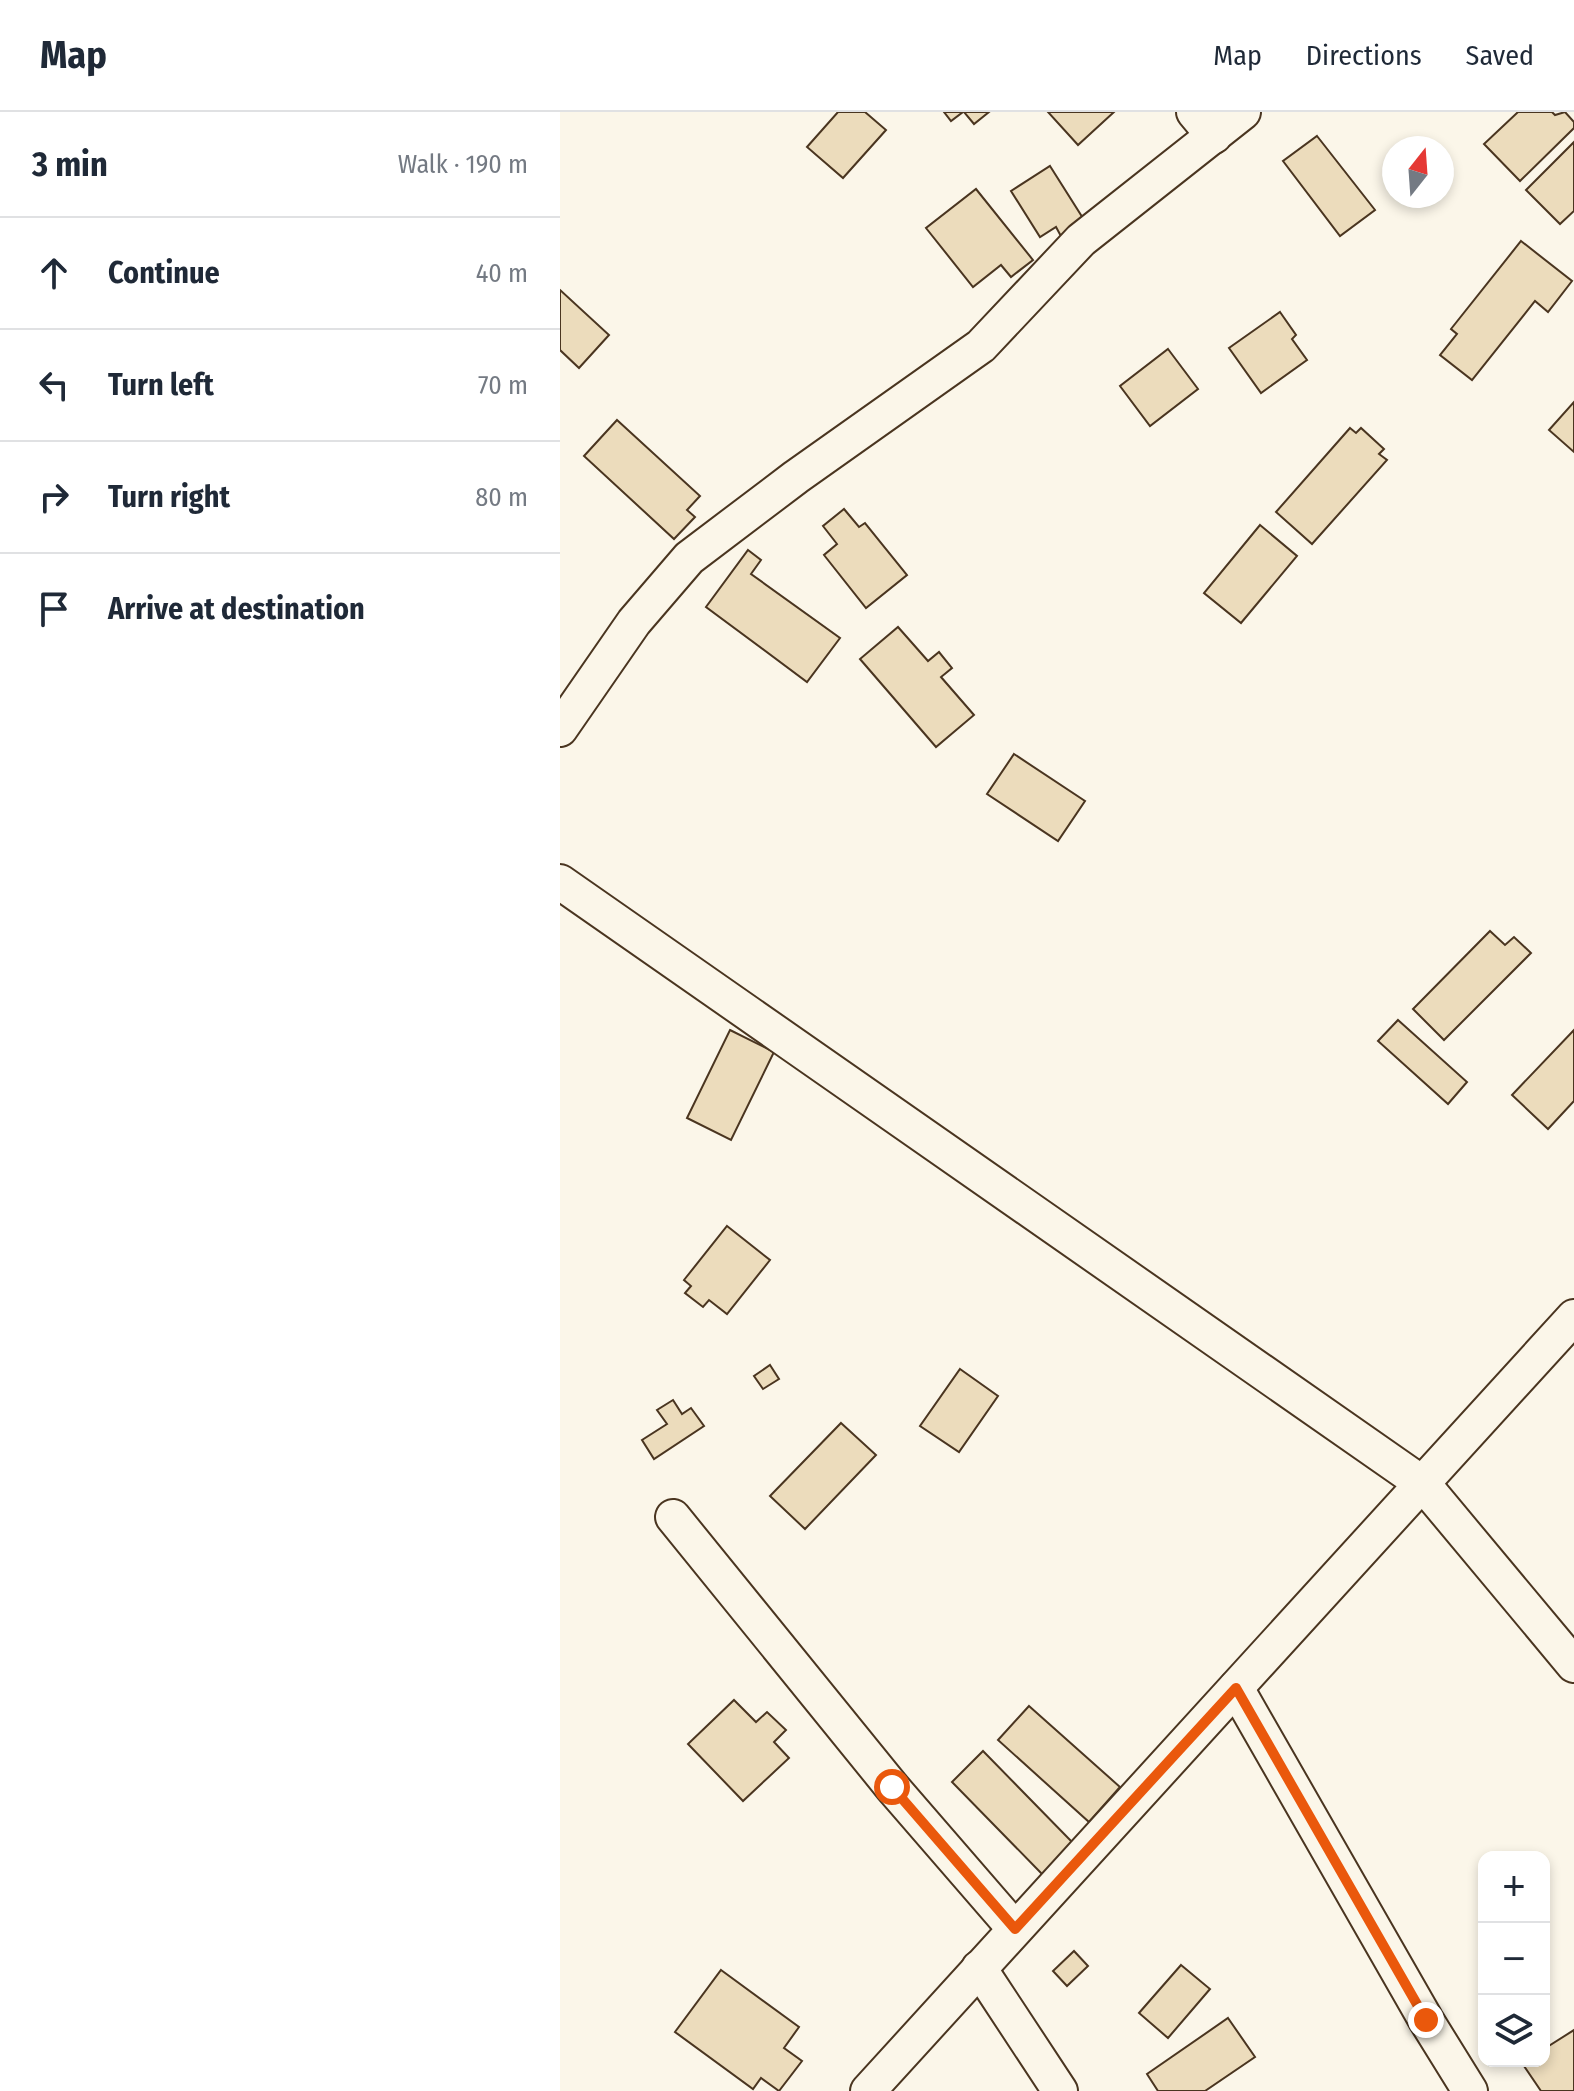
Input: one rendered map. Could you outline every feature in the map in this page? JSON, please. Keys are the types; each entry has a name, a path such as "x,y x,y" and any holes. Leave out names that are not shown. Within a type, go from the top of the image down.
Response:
{"street":[{"path":"560,729 634,622 689,558 796,477 981,346 1081,240 1204,124 1243,112"},
{"path":"560,882 1423,1484 1574,1665"},
{"path":"868,2091 1574,1317"},
{"path":"673,1517 892,1787 1015,1929"},
{"path":"1236,1688 1470,2091"},
{"path":"979,1968 1060,2091"}],"building":[{"path":"838,112 865,112 886,130 843,178 807,147"},
{"path":"944,112 963,112 951,121"},
{"path":"964,112 989,112 974,124"},
{"path":"1048,112 1114,112 1078,145"},
{"path":"1518,112 1552,112 1555,115 1565,112 1574,122 1574,128 1520,181 1484,144"},
{"path":"1317,136 1375,210 1340,236 1283,161"},
{"path":"1574,142 1574,211 1560,224 1526,190"},
{"path":"1050,166 1086,223 1062,238 1056,227 1040,237 1011,191"},
{"path":"976,189 1033,260 1011,277 1001,265 973,287 926,228"},
{"path":"1521,241 1572,281 1548,312 1535,301 1472,380 1440,355 1457,334 1451,329"},
{"path":"560,290 609,335 579,368 560,350"},
{"path":"1280,312 1296,335 1292,339 1307,360 1261,393 1229,348"},
{"path":"1168,349 1198,389 1150,426 1120,386"},
{"path":"1574,402 1574,452 1549,430"},
{"path":"617,420 700,496 687,510 695,517 674,539 584,456"},
{"path":"1350,428 1356,433 1361,428 1384,449 1379,454 1387,460 1312,544 1276,512"},
{"path":"844,509 859,527 865,523 907,575 866,608 824,555 837,544 823,526"},
{"path":"1260,525 1297,556 1241,623 1204,593"},
{"path":"748,550 761,560 751,574 840,638 807,682 706,607"},
{"path":"898,627 928,661 939,652 952,668 941,677 974,715 936,747 860,659"},
{"path":"1014,754 1085,801 1058,841 987,794"},
{"path":"1490,931 1505,945 1514,937 1531,953 1444,1040 1413,1009"},
{"path":"1398,1020 1467,1082 1448,1104 1378,1041"},
{"path":"730,1030 774,1052 731,1140 687,1118"},
{"path":"1574,1030 1574,1101 1548,1129 1512,1095"},
{"path":"727,1226 770,1260 727,1314 709,1300 703,1307 685,1293 691,1286 684,1280"},
{"path":"770,1365 779,1379 763,1389 754,1376"},
{"path":"960,1369 998,1396 959,1452 920,1426"},
{"path":"673,1400 682,1414 691,1408 704,1426 654,1459 642,1440 667,1424 657,1410"},
{"path":"841,1423 876,1455 805,1529 770,1496"},
{"path":"734,1700 756,1722 767,1712 786,1730 774,1742 789,1758 743,1801 688,1744"},
{"path":"1029,1706 1120,1787 1089,1822 998,1740"},
{"path":"983,1751 1074,1844 1043,1875 952,1782"},
{"path":"1074,1951 1088,1966 1067,1986 1053,1971"},
{"path":"1181,1965 1210,1989 1168,2038 1139,2013"},
{"path":"721,1970 799,2027 784,2048 802,2061 779,2091 761,2078 753,2089 675,2032"},
{"path":"1228,2018 1255,2057 1205,2091 1158,2091 1147,2074"},
{"path":"1574,2030 1574,2091 1541,2091 1525,2067 1550,2067 1550,2045"}],"route":[{"path":"892,1787 1015,1929 1236,1688 1426,2020"}]}
